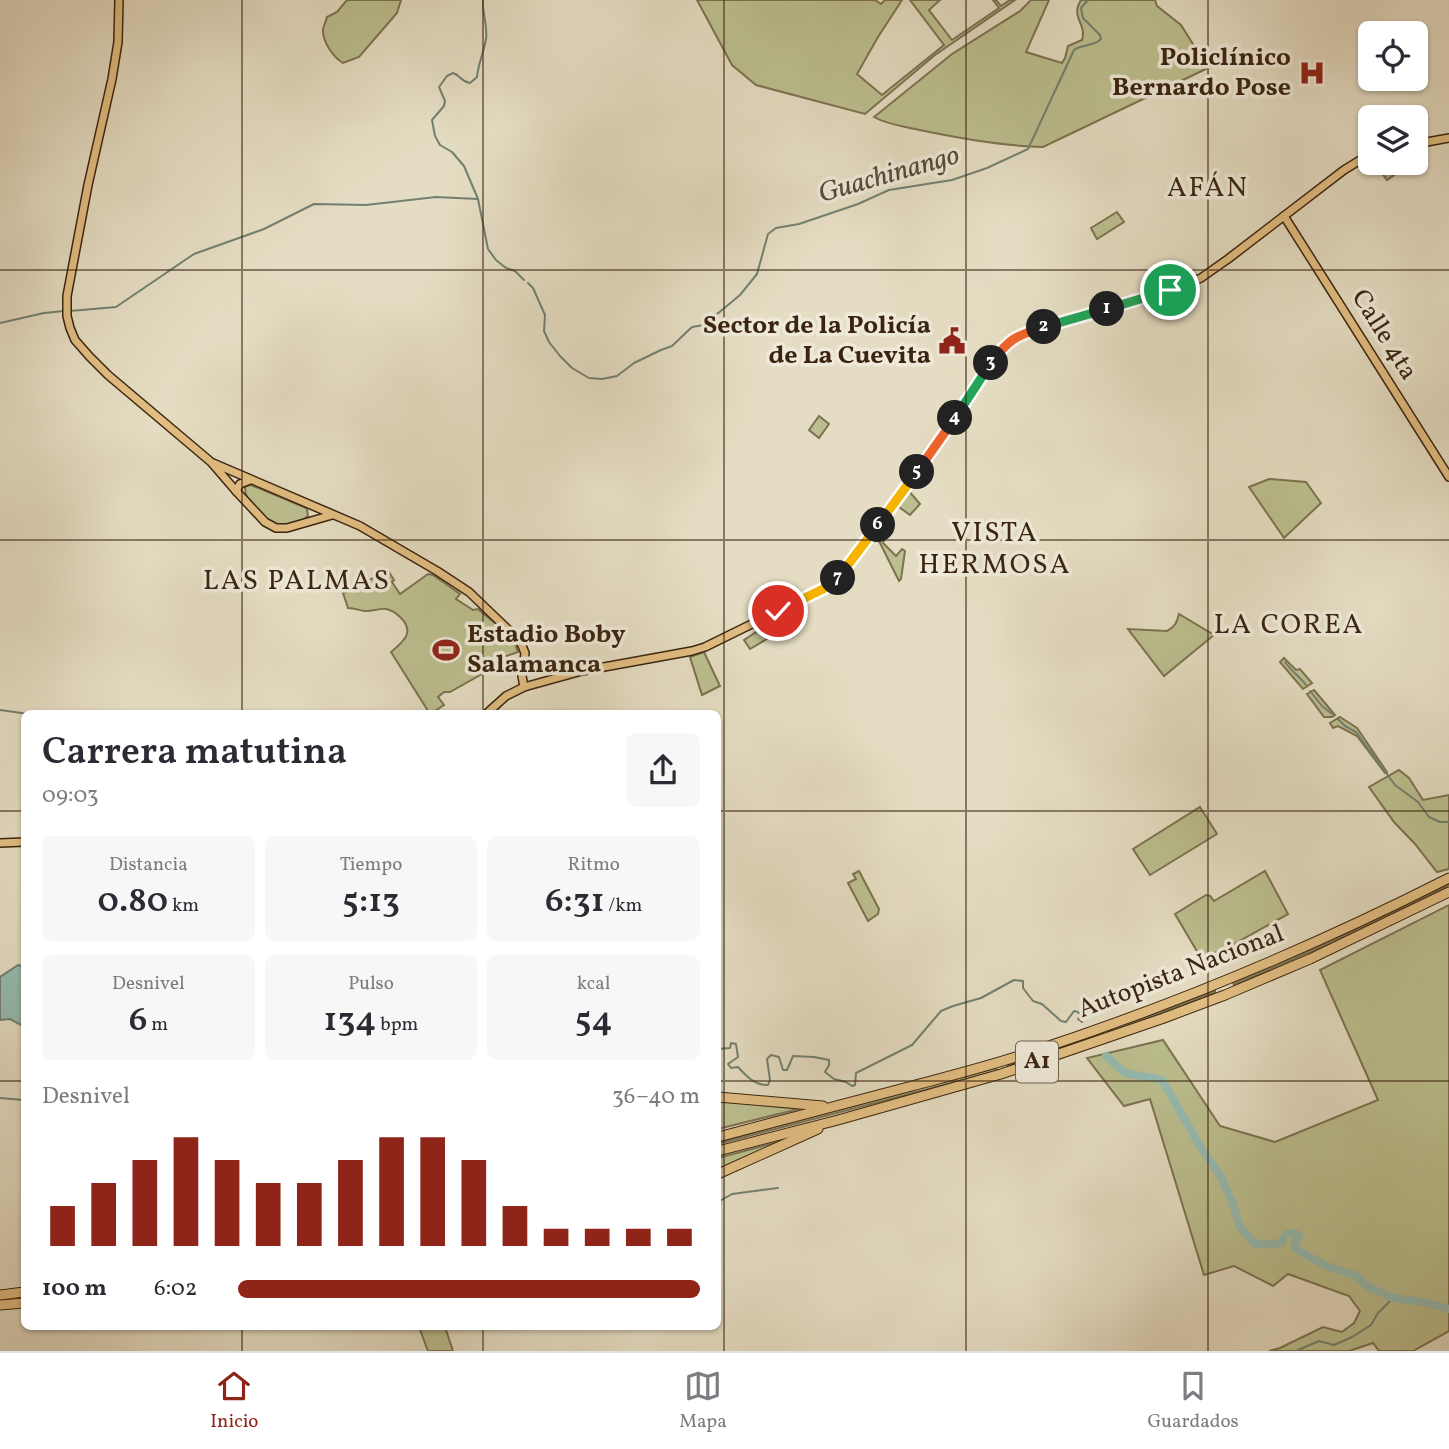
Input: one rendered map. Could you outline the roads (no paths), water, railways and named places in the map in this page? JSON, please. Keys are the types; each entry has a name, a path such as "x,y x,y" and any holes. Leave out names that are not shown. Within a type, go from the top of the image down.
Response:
{"highway":[{"name":"Autopista Nacional","path":"721,1136 1011,1059 1156,1008 1320,940 1449,878"},
{"name":"Autopista Nacional","path":"721,1150 838,1121 1001,1074 1200,1004 1310,960 1449,892"},
{"path":"721,1097 832,1107"},
{"path":"721,1173 838,1121"},
{"path":"0,1295 21,1292"},
{"path":"0,1305 21,1303"}],"main road":[{"path":"118,0 118,42 112,79 83,208 67,296 70,328 75,340 108,375 211,462 259,517 270,525 287,528 332,515"},
{"path":"1428,142 1449,138"},
{"path":"506,696 524,687 582,671 700,649 823,589 845,570 941,439 989,366 1011,340 1029,332 1189,283 1216,268 1358,161"},
{"name":"Calle 4ta","path":"1284,216 1449,477"},
{"path":"211,462 352,522 437,570 475,598 520,641 525,653 522,674 524,687"},
{"path":"236,491 240,484 250,480"},
{"path":"307,521 311,515 309,505"},
{"path":"522,674 531,681 540,682"},
{"path":"490,710 506,696 522,674"},
{"path":"0,843 21,842"}],"water":[{"path":"18,965 21,966 21,1025 10,1019 0,1020 0,977"}],"waterway":[{"name":"Guachinango","path":"483,0 486,34 477,77 470,83 453,73 447,76 439,87 445,101 444,106 432,120 440,145 452,152 464,166 478,199 488,249 496,260 524,280"},
{"name":"Guachinango","path":"528,283 545,315 544,331 560,356 572,368 589,378 617,376 634,363 672,346 692,327 704,325 740,295 757,274 768,234 776,228 799,224 858,204 889,190 952,180 987,168 1028,149 1074,50 1101,39 1083,18 1081,8 1088,0"},
{"path":"70,311 116,307 194,254 264,229 314,204 366,205 436,197 478,199"},
{"path":"0,323 64,311"},
{"path":"1285,662 1306,685"},
{"path":"1310,691 1332,714"},
{"path":"0,710 21,713"},
{"path":"1338,719 1356,732 1395,785 1418,802 1429,817 1440,822 1449,822"},
{"path":"721,1049 730,1048 731,1043 736,1044 738,1057 728,1064 731,1068 738,1067 759,1084 768,1085 770,1080 767,1059 771,1055 779,1057 783,1070 787,1070 793,1056 829,1060 825,1072 852,1086 855,1085 856,1073 912,1045 941,1011 981,998 1014,980 1023,981 1023,988 1033,1001 1042,1004 1061,1021 1066,1022 1074,1011 1081,1016 1078,1019 1082,1022"},
{"path":"1106,1056 1125,1073 1162,1080 1220,1175 1240,1227 1255,1244 1282,1242 1286,1234 1294,1233 1299,1236 1294,1243 1296,1249 1324,1265 1357,1276 1365,1285 1393,1298 1449,1309"},
{"path":"0,1098 21,1100"},
{"path":"721,1200 732,1194 778,1188"},
{"path":"1296,1351 1319,1341 1334,1345 1352,1337 1371,1325 1378,1313 1393,1298"}],"place":[{"name":"Policlínico Bernardo Pose","path":"1312,73"},
{"name":"Sector de la Policía de La Cuevita","path":"952,341"},
{"name":"Estadio Boby Salamanca","path":"446,650"}],"district":[{"name":"AFÁN","path":"1208,188"},
{"name":"VISTA HERMOSA","path":"995,549"},
{"name":"LAS PALMAS","path":"297,581"},
{"name":"LA COREA","path":"1289,625"}]}
